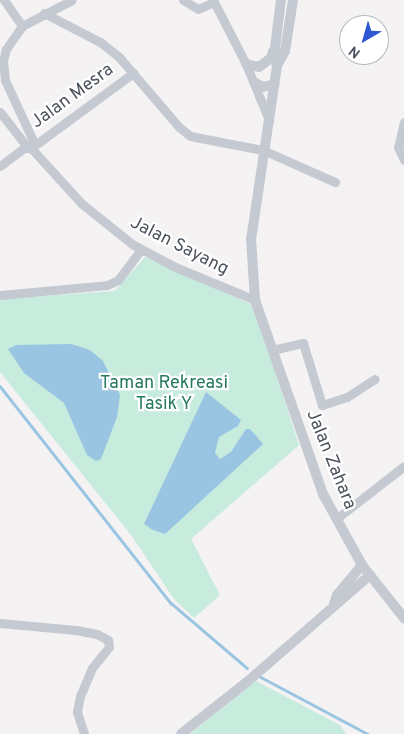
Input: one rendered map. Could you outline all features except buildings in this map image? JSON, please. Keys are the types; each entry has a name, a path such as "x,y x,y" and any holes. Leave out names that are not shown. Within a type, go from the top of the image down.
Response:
{"street":[{"path":"4,0 22,26"},
{"path":"31,147 5,80 3,61 6,49 22,26 72,0"},
{"path":"182,0 198,9 214,1 246,64 269,120"},
{"path":"277,66 275,44 281,0"},
{"path":"277,66 285,51 293,0"},
{"name":"Jalan Mesra","path":"44,13 100,42 133,73 178,127 190,136 263,150 335,182"},
{"path":"246,64 252,67 266,63 275,44"},
{"name":"Jalan Zahara","path":"277,66 251,240 255,300 303,444 336,520 362,565 404,618"},
{"name":"Jalan Mesra","path":"0,166 31,147 133,73"},
{"path":"254,82 268,87 275,84"},
{"path":"0,112 31,147"},
{"path":"404,122 398,147 404,160"},
{"name":"Jalan Sayang","path":"31,147 81,202 112,230 141,250 255,300"},
{"path":"0,295 107,285 118,280 141,250"},
{"path":"272,350 303,343 322,405 347,397 374,378"},
{"path":"336,520 404,466"},
{"path":"334,604 337,595 362,565"},
{"path":"181,734 247,682 334,604 342,601 370,574"},
{"path":"0,623 76,630 97,634 108,640 109,647 92,668 80,696 78,712 84,734"}],"green space":[{"name":"Taman Rekreasi Tasik Y","path":"145,257 253,305 299,445 191,539 220,595 194,618 174,599 131,535 0,372 0,299 115,291"},
{"path":"256,681 340,725 346,734 190,734"}],"water":[{"path":"71,344 90,350 103,361 120,395 117,417 101,459 96,461 87,455 64,403 24,373 8,349 16,345"},
{"path":"206,392 241,420 238,426 219,437 215,453 220,459 231,452 246,429 250,429 263,444 165,534 153,530 144,524"}],"waterway":[{"path":"0,386 171,603 247,668"},
{"path":"259,676 368,734"}]}
